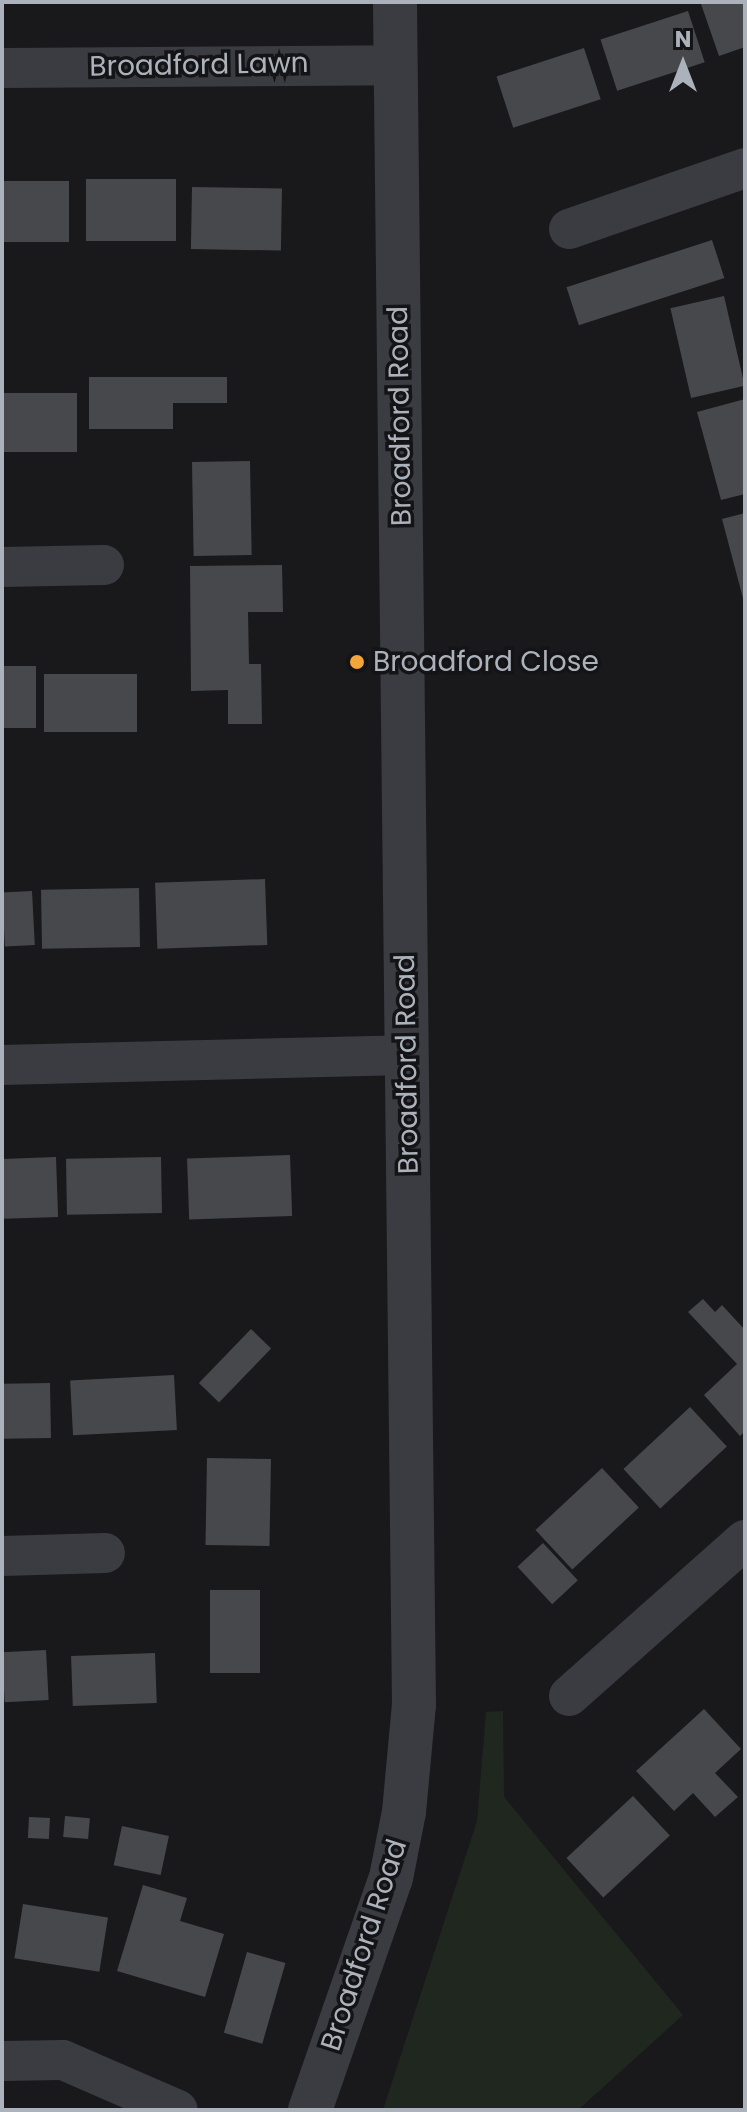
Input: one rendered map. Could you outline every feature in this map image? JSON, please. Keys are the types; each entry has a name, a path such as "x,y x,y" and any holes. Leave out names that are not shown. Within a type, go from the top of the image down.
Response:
{"street":[{"name":"Broadford Road","path":"310,2110 391,1878 411,1759 395,2"},
{"name":"Broadford Lawn","path":"2,68 396,65"},
{"path":"569,229 745,168"},
{"path":"2,567 104,565"},
{"path":"2,1065 406,1055"},
{"path":"569,1696 745,1540"},
{"path":"2,1556 105,1553"},
{"path":"2,2061 63,2060 178,2110"}],"shaded area":[{"path":"503,1711 504,1797 683,2015 578,2110 383,2110 477,1821 486,1712"}],"building":[{"path":"745,2 745,47 719,56 701,4"},
{"path":"688,11 705,62 617,91 601,39"},
{"path":"584,48 601,99 513,128 497,76"},
{"path":"86,179 176,179 176,241 86,241"},
{"path":"2,181 69,181 69,242 2,242"},
{"path":"192,187 282,189 281,251 191,249"},
{"path":"712,240 724,278 579,325 566,287"},
{"path":"724,296 745,386 691,398 670,308"},
{"path":"89,377 227,377 227,403 173,403 173,429 89,429"},
{"path":"2,393 77,393 77,452 2,452"},
{"path":"745,399 745,494 721,500 697,412"},
{"path":"250,461 252,555 194,556 192,462"},
{"path":"745,513 745,602 744,602 722,519"},
{"path":"282,565 283,612 248,612 249,664 261,664 262,724 228,724 228,690 191,691 190,566"},
{"path":"2,666 36,666 36,728 2,728"},
{"path":"44,674 137,674 137,732 44,732"},
{"path":"265,879 267,945 157,949 155,883"},
{"path":"139,888 140,947 42,949 41,890"},
{"path":"32,891 35,945 5,946 2,893"},
{"path":"290,1155 292,1216 189,1220 187,1159"},
{"path":"56,1157 58,1217 4,1219 2,1159"},
{"path":"161,1157 162,1213 67,1215 66,1159"},
{"path":"703,1299 715,1312 722,1305 745,1330 745,1431 740,1436 704,1395 737,1364 688,1312"},
{"path":"251,1329 271,1348 219,1402 199,1383"},
{"path":"174,1375 177,1430 73,1435 70,1380"},
{"path":"50,1383 51,1438 3,1439 2,1384"},
{"path":"690,1407 727,1446 660,1509 623,1469"},
{"path":"207,1458 271,1459 269,1546 205,1545"},
{"path":"602,1468 639,1507 572,1570 535,1530"},
{"path":"543,1543 578,1580 552,1604 517,1567"},
{"path":"210,1590 260,1590 260,1673 210,1673"},
{"path":"46,1650 49,1700 5,1702 2,1652"},
{"path":"155,1653 157,1703 73,1706 71,1656"},
{"path":"704,1709 741,1749 715,1773 738,1797 715,1817 693,1793 674,1811 636,1771"},
{"path":"633,1796 670,1835 603,1898 566,1858"},
{"path":"65,1816 90,1818 88,1839 63,1837"},
{"path":"29,1817 50,1818 49,1839 28,1838"},
{"path":"122,1826 169,1836 161,1875 114,1865"},
{"path":"143,1885 187,1898 180,1921 224,1934 205,1997 117,1971"},
{"path":"23,1904 108,1917 99,1972 14,1958"},
{"path":"247,1952 285,1963 262,2044 224,2033"}],"place":[{"name":"Broadford Close","path":"357,662"}]}
